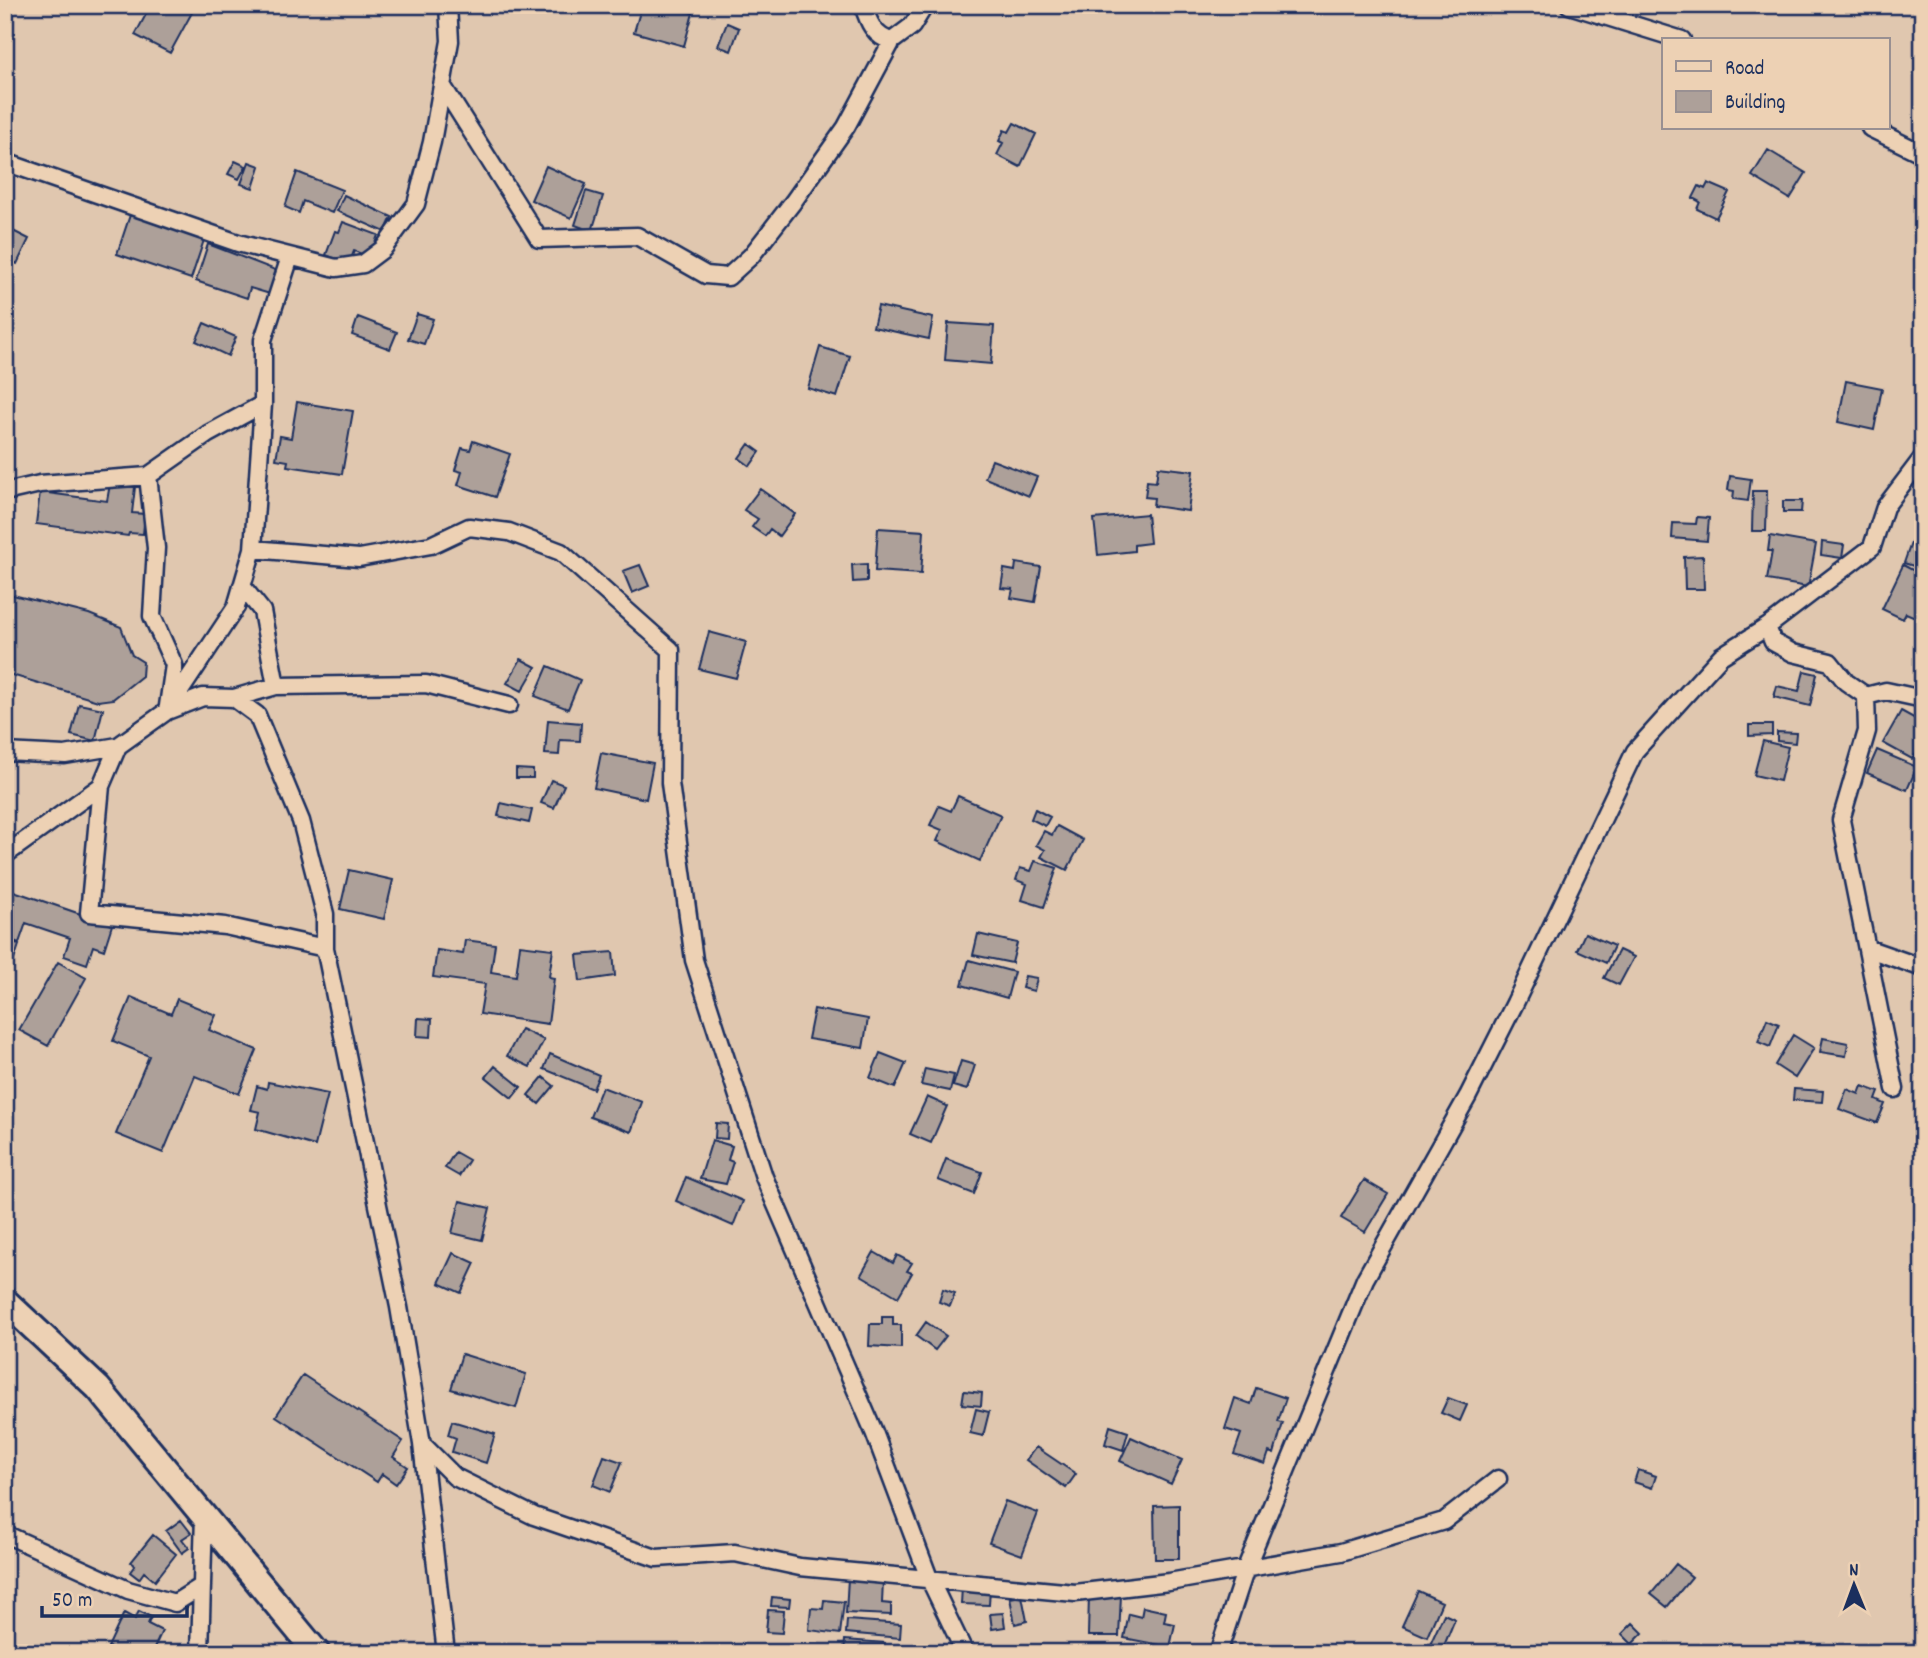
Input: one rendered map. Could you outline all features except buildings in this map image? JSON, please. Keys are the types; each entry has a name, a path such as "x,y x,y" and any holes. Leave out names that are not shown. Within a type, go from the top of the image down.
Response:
{"main road":[{"path":"5,1301 98,1388 317,1653"}],"street":[{"path":"5,162 238,243 336,268 363,264 383,249 416,204 432,142 450,41 448,5"},
{"path":"863,5 868,23 883,39 892,41"},
{"path":"442,85 540,239 637,236 706,275 728,277 751,256 846,127 892,41 912,26 925,5"},
{"path":"1569,5 1676,38"},
{"path":"1874,130 1923,154"},
{"path":"167,712 236,607 253,549 263,404 263,340 290,257"},
{"path":"5,492 40,484 148,476 208,434 263,404"},
{"path":"1218,1653 1246,1568 1364,1279 1497,1038 1635,751 1721,656 1767,627 1872,547 1885,507 1923,457"},
{"path":"148,476 156,548 152,616 174,665 167,712"},
{"path":"253,549 359,558 431,545 469,527 509,532 561,552 671,650 670,783 694,960 764,1177 874,1432 929,1578 965,1653"},
{"path":"242,586 262,611 276,686"},
{"path":"1767,627 1773,642 1793,653 1830,662 1846,682 1866,696 1886,691 1923,699"},
{"path":"5,752 65,755 118,746 167,712 204,697 234,698 276,686 426,684 509,705"},
{"path":"1866,696 1867,731 1841,820 1895,1089"},
{"path":"234,698 257,715 301,821 325,914 325,948 398,1307 422,1444 446,1653"},
{"path":"118,746 101,786 89,913 225,926 325,948"},
{"path":"5,855 101,786"},
{"path":"1869,949 1923,968"},
{"path":"422,1444 455,1477 534,1516 656,1558 735,1553 800,1567 1075,1592 1168,1582 1341,1552 1444,1521 1497,1479"},
{"path":"201,1653 204,1513"},
{"path":"5,1534 128,1590 175,1603 202,1586"}]}
